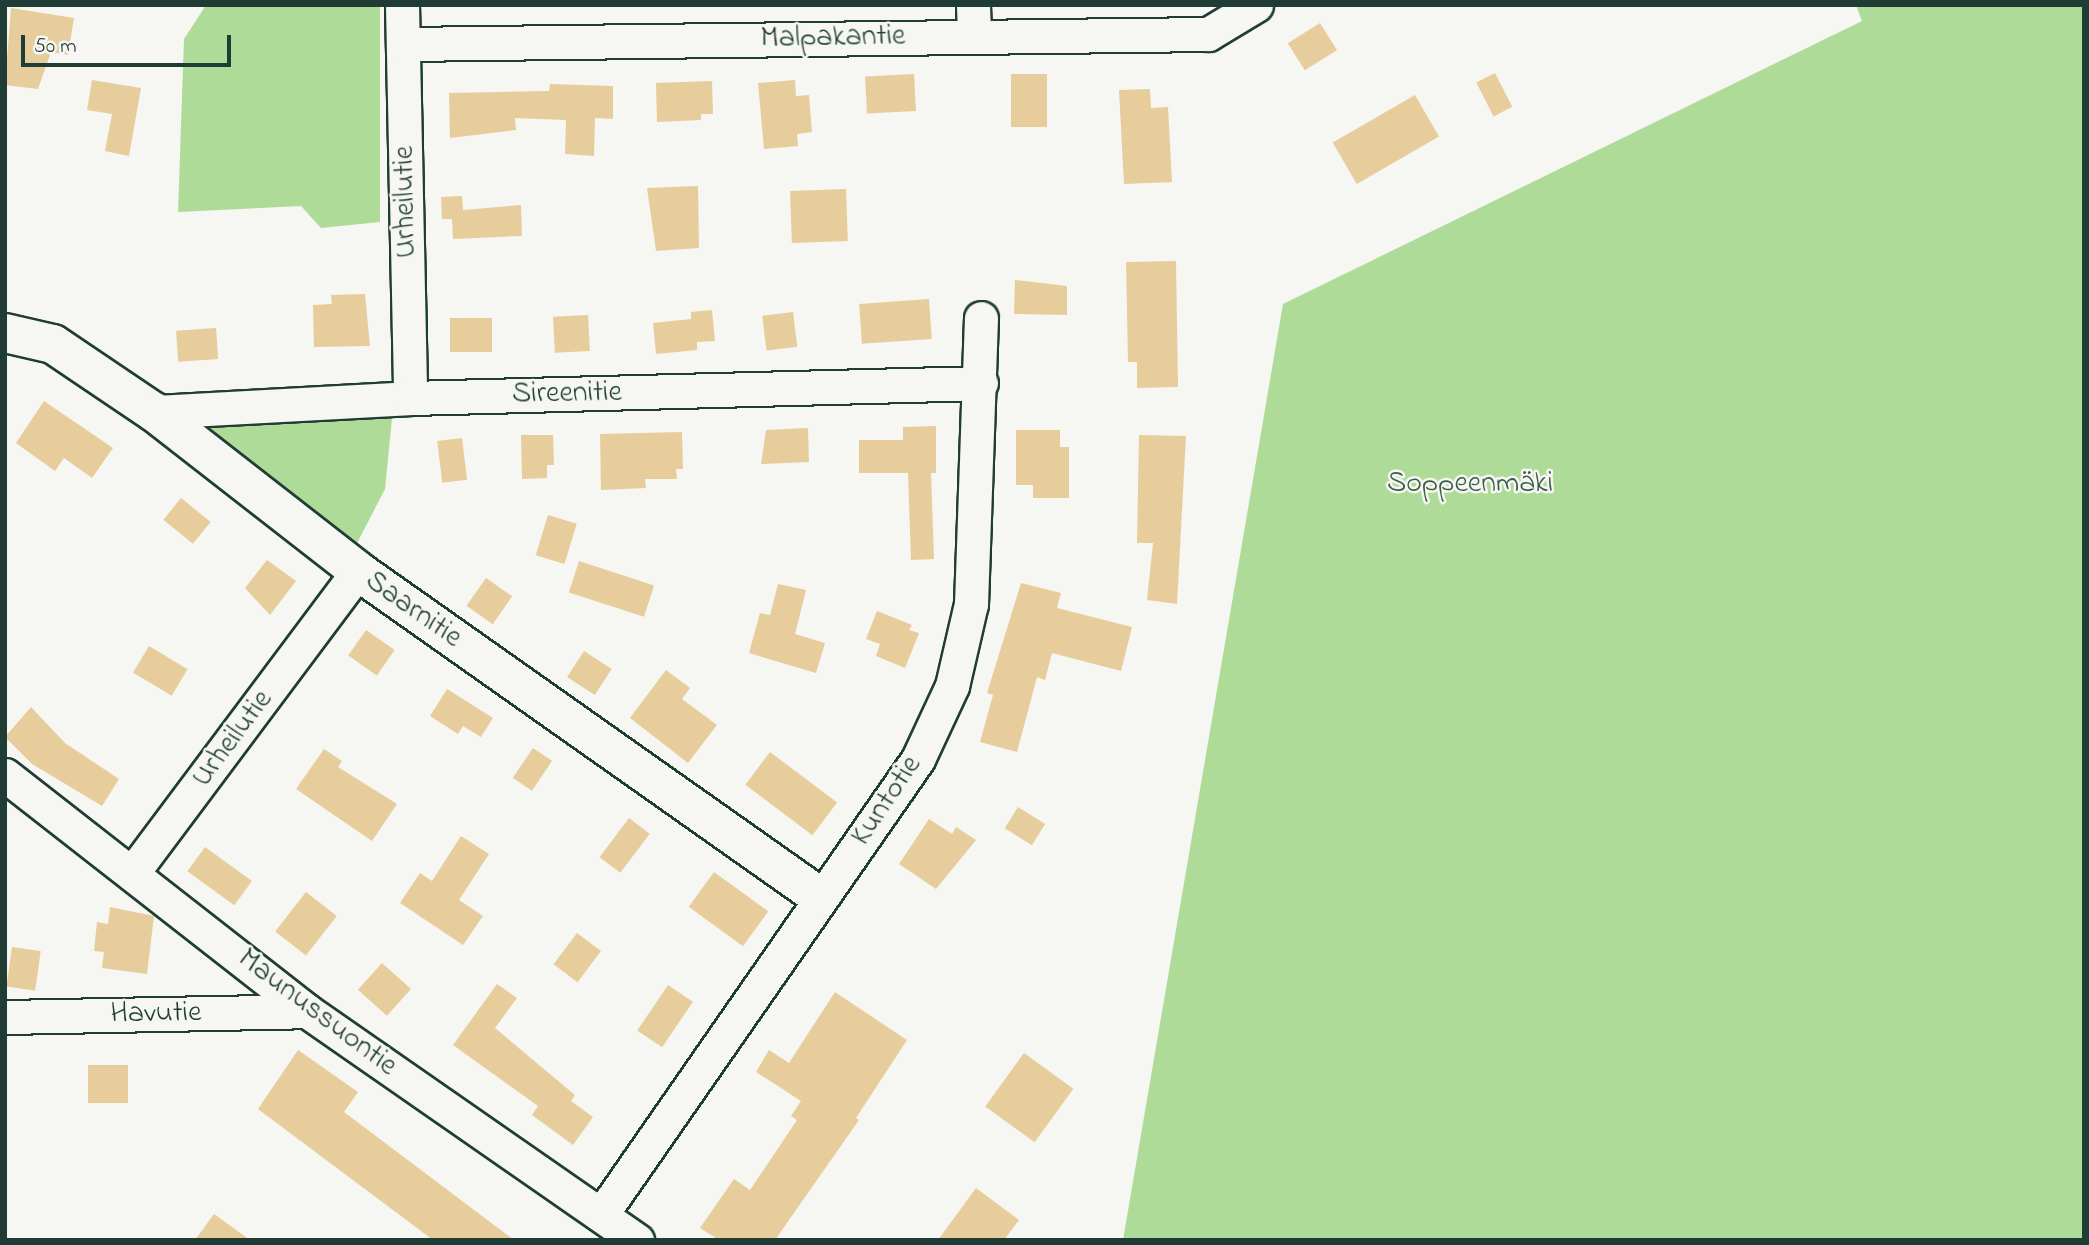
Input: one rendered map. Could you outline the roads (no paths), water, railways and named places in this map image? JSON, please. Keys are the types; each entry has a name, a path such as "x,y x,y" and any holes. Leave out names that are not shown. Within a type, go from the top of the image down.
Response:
{"street":[{"name":"Urheilutie","path":"402,5 410,398"},
{"name":"Malpakantie","path":"403,44 973,21 1208,34 1251,7"},
{"name":"Kuntotie","path":"601,1215 918,759 951,685 971,604 981,383 981,318"},
{"name":"Saarnitie","path":"5,333 53,344 154,412 358,571 820,897"},
{"name":"Sireenitie","path":"154,412 410,398 981,383"},
{"name":"Urheilutie","path":"134,872 358,571"},
{"name":"Maunussuontie","path":"5,775 134,872 307,1011 637,1240"},
{"name":"Havutie","path":"5,1017 307,1011"}],"park label":[{"name":"Soppeenmäki","path":"1470,484"}]}
